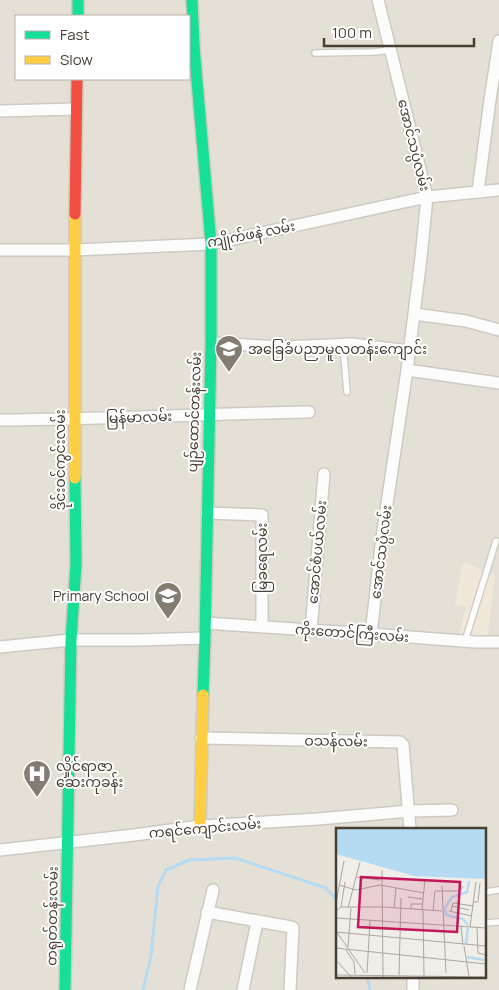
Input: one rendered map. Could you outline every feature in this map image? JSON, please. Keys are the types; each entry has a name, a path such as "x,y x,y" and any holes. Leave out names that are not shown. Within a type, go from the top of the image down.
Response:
{"street":[{"path":"78,0 78,15"},
{"name":"ပျဉ်ထောင်တန်းလမ်း","path":"192,0 194,46 211,244 211,344 200,826"},
{"name":"အောင်သပ္ပံလမ်း","path":"371,634 382,537 407,370 427,197 378,0"},
{"path":"478,191 499,48"},
{"name":"ဒိုင်းဝင်ကွင်းလမ်း","path":"68,842 71,640 76,564 74,250 77,80"},
{"path":"0,111 76,109"},
{"name":"ကျိုက်ဖနဲ လမ်း","path":"0,250 74,250 211,244 427,197 499,190"},
{"path":"414,314 466,321 499,330"},
{"path":"211,344 282,347 352,344 409,351"},
{"path":"407,370 499,382"},
{"name":"မြန်မာလမ်း","path":"0,420 308,412"},
{"name":"အောင်စံပယ်လမ်း","path":"311,630 324,474"},
{"name":"မြခရေလမ်း","path":"206,513 262,515 262,627"},
{"name":"ကိုးတောင်ကြီးလမ်း","path":"205,623 499,642"},
{"path":"0,647 71,640 205,638"},
{"name":"ဝသန်လမ်း","path":"201,738 400,742 403,745 410,812"},
{"name":"ကရင်ကျောင်းလမ်း","path":"0,850 200,826 452,810"},
{"path":"410,812 410,828"},
{"name":"တရုတ်တန်းလမ်း","path":"66,990 68,842"},
{"path":"190,990 212,890"},
{"path":"207,912 293,928 290,990"},
{"path":"243,990 257,922"}],"lane":[{"path":"315,53 391,50"},
{"path":"343,344 347,392"},
{"path":"465,641 496,541"},
{"path":"486,892 499,890"},
{"path":"486,922 499,922"}],"shaded area":[{"path":"0,0 499,0 499,990 0,990"},
{"path":"463,562 495,575 487,641 458,638 466,607 455,605"}],"waterway":[{"path":"143,990 151,956 158,886 166,870 189,860 235,858 326,888 336,899"},
{"path":"367,978 370,990"}],"traffic: fast":[{"path":"78,0 78,15"},
{"path":"192,0 194,46 211,244 211,343 203,695"},
{"path":"65,990 71,640 76,564 75,478"}],"traffic: slow":[{"path":"75,214 75,478"},
{"path":"200,826 203,695"}],"traffic: jam":[{"path":"75,214 77,80"}],"place":[{"name":"အခြေခံပညာမူလတန်းကျောင်း","path":"229,373"},
{"name":"Primary School","path":"168,620"},
{"name":"လှိုင်ရာဇာ ဆေးကုခန်း","path":"37,798"}]}
